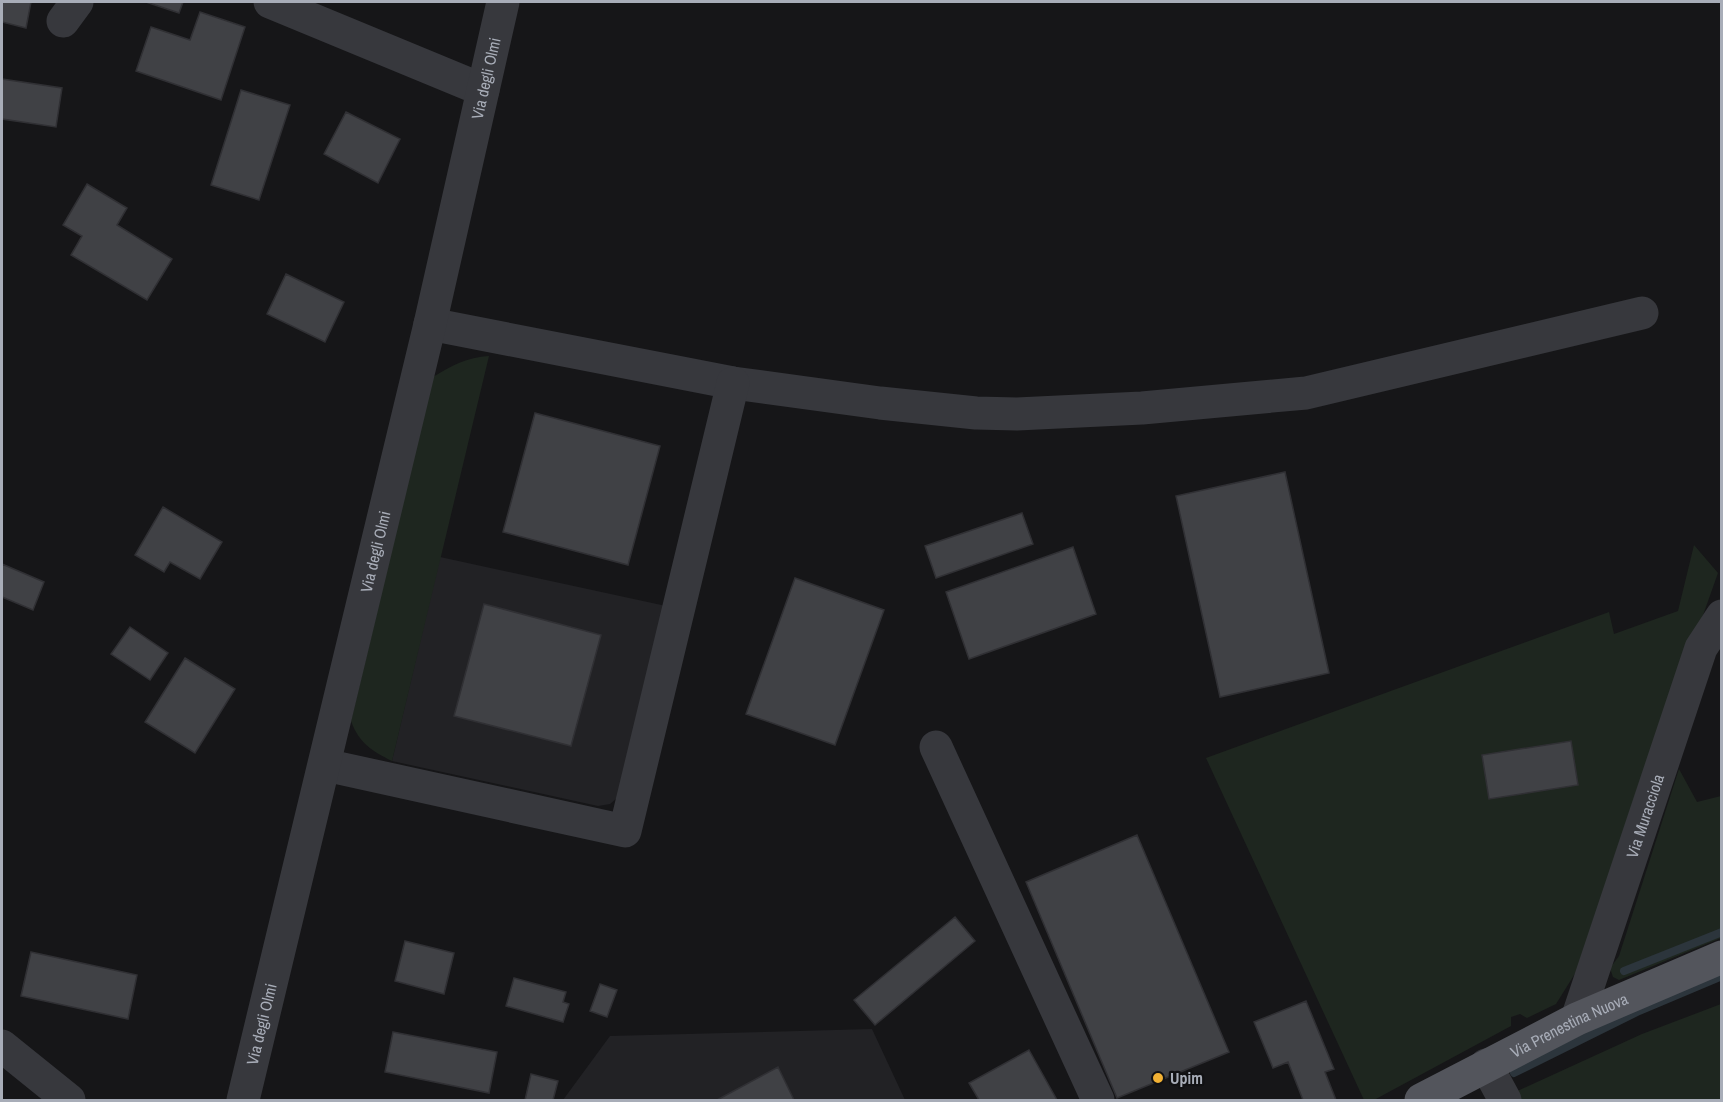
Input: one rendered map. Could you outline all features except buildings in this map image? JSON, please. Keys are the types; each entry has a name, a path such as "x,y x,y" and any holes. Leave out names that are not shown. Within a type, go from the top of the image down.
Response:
{"main road":[{"name":"Via Prenestina Nuova","path":"1421,1101 1577,1019 1722,957"}],"street":[{"path":"270,2 483,90"},
{"name":"Via degli Olmi","path":"243,1101 430,324 503,2"},
{"path":"430,324 734,383 976,413 1060,413 1288,395 1340,386 1642,313"},
{"path":"325,765 625,831 734,383"},
{"name":"Via Muracciola","path":"1577,1019 1701,648 1722,616"},
{"path":"936,747 1098,1101"},
{"path":"2,1046 69,1101"},
{"path":"1486,1065 1505,1101"}],"shaded area":[{"path":"489,356 392,761 367,745 354,729 351,721 433,377 473,358"},
{"path":"1694,545 1718,573 1576,972 1556,1004 1527,1018 1520,1014 1511,1017 1511,1026 1374,1100 1364,1100 1206,758 1609,612 1614,634 1678,611"},
{"path":"440,557 666,606 617,798 610,804 598,806 392,761"},
{"path":"1679,769 1697,802 1721,796 1721,938 1619,980 1613,977 1610,968 1619,956"},
{"path":"1721,1004 1721,1100 1517,1100 1513,1093 1642,1034"},
{"path":"872,1029 905,1100 563,1100 610,1036"}],"waterway":[{"path":"1624,971 1722,932"},
{"path":"1514,1073 1639,1011 1722,976"}],"place":[{"name":"Upim","path":"1158,1078"}]}
